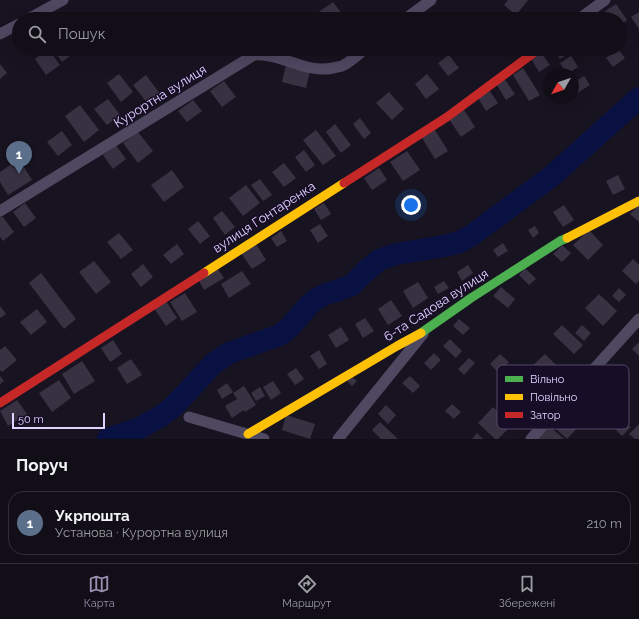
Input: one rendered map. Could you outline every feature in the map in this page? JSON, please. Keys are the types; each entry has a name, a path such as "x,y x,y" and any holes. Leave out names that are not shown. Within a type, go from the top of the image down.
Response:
{"street":[{"path":"41,12 63,0"},
{"path":"415,12 431,0"},
{"path":"589,12 605,0"},
{"path":"0,34 12,28"},
{"name":"Курортна вулиця","path":"0,211 252,56"},
{"name":"Курортна вулиця","path":"273,56 314,69 329,69 342,66 356,56"},
{"name":"вулиця Гонтаренка","path":"0,403 447,117 530,56"},
{"name":"6-та Садова вулиця","path":"248,434 426,330 471,298 560,241 639,201"},
{"path":"598,365 639,319"},
{"path":"338,439 426,330"},
{"path":"189,417 264,439"},
{"path":"531,439 540,429"}],"building":[{"path":"508,0 528,0 518,12 512,12 504,5"},
{"path":"333,2 341,12 319,12"},
{"path":"616,4 622,12 604,12"},
{"path":"639,12 639,29 631,17"},
{"path":"39,56 53,56 60,65 46,75 35,59"},
{"path":"58,56 70,56 62,62"},
{"path":"450,56 459,68 448,76 438,63"},
{"path":"532,56 544,56 550,65 543,68 539,72 530,57"},
{"path":"558,56 565,56 560,59"},
{"path":"571,56 578,67 563,68 560,63"},
{"path":"609,56 623,56 625,58 613,67 606,58"},
{"path":"0,64 7,73 0,79"},
{"path":"286,65 310,71 306,88 282,82"},
{"path":"523,68 540,95 529,101 513,75"},
{"path":"119,74 133,92 121,102 107,83"},
{"path":"427,74 439,89 426,99 415,84"},
{"path":"146,75 161,95 148,104 133,85"},
{"path":"584,76 590,85 579,92 579,79"},
{"path":"503,77 515,94 506,100 495,82"},
{"path":"224,81 236,97 222,107 210,91"},
{"path":"489,90 498,103 486,111 478,98"},
{"path":"389,92 404,109 392,120 376,103"},
{"path":"108,99 120,115 107,125 94,109"},
{"path":"193,100 202,111 187,122 178,111"},
{"path":"80,105 99,130 84,142 65,116"},
{"path":"464,110 475,127 461,137 449,119"},
{"path":"360,118 371,133 364,139 353,124"},
{"path":"335,124 351,145 341,153 326,132"},
{"path":"316,130 336,156 323,165 303,140"},
{"path":"435,130 448,151 435,159 422,138"},
{"path":"62,131 72,145 58,156 47,142"},
{"path":"138,132 153,151 138,163 123,143"},
{"path":"116,145 126,159 113,169 103,155"},
{"path":"304,150 315,165 306,172 295,157"},
{"path":"407,151 420,170 403,181 390,162"},
{"path":"19,159 32,180 8,195 0,182 0,172"},
{"path":"284,163 296,178 284,187 272,172"},
{"path":"379,168 387,180 372,190 364,178"},
{"path":"172,170 184,187 164,202 151,185"},
{"path":"618,175 625,189 613,195 606,181"},
{"path":"260,179 272,195 263,201 251,185"},
{"path":"246,185 260,203 243,216 229,198"},
{"path":"25,203 36,218 24,227 13,212"},
{"path":"324,203 331,214 321,220 314,209"},
{"path":"564,205 574,220 563,227 553,212"},
{"path":"639,205 639,222 630,214"},
{"path":"222,211 235,227 225,235 213,218"},
{"path":"2,216 14,232 3,241 0,237 0,217"},
{"path":"198,221 210,236 200,244 188,229"},
{"path":"320,224 328,236 318,243 310,230"},
{"path":"535,226 539,233 533,238 528,230"},
{"path":"589,230 603,245 588,260 573,245"},
{"path":"281,231 287,241 277,247 271,238"},
{"path":"119,233 133,250 121,259 107,242"},
{"path":"503,243 508,251 498,257 493,250"},
{"path":"177,244 184,254 171,264 163,255"},
{"path":"256,244 266,260 252,269 241,253"},
{"path":"562,245 571,253 562,262 553,254"},
{"path":"633,259 639,265 639,281 636,284 622,271"},
{"path":"94,261 111,282 96,294 79,272"},
{"path":"143,264 153,277 141,287 131,274"},
{"path":"468,265 473,273 462,281 457,272"},
{"path":"525,268 536,279 529,285 519,275"},
{"path":"218,269 224,278 204,290 199,281"},
{"path":"242,271 251,284 229,298 221,284"},
{"path":"41,273 76,319 64,329 29,283"},
{"path":"444,281 449,288 438,294 434,287"},
{"path":"418,282 428,298 413,308 403,291"},
{"path":"501,287 515,299 508,308 493,296"},
{"path":"619,288 626,295 619,302 612,296"},
{"path":"185,293 197,312 182,321 170,302"},
{"path":"599,294 617,311 603,326 585,308"},
{"path":"391,300 402,316 388,325 378,309"},
{"path":"166,301 177,318 166,326 154,308"},
{"path":"0,306 6,314 0,318"},
{"path":"37,309 47,322 31,335 20,322"},
{"path":"365,318 374,331 363,338 355,324"},
{"path":"459,319 470,328 463,335 453,326"},
{"path":"562,325 583,345 574,354 553,334"},
{"path":"582,325 591,333 584,341 575,333"},
{"path":"341,327 349,340 336,348 328,335"},
{"path":"450,339 462,351 456,358 443,346"},
{"path":"113,340 122,354 110,362 101,348"},
{"path":"639,342 639,356 632,349"},
{"path":"5,346 17,360 2,372 0,370 0,350"},
{"path":"319,350 327,364 319,369 310,356"},
{"path":"434,353 441,360 431,370 424,363"},
{"path":"500,354 509,362 506,365 497,365 497,371 490,364"},
{"path":"545,354 556,365 533,365"},
{"path":"469,358 475,363 464,375 458,369"},
{"path":"131,359 142,375 127,384 117,368"},
{"path":"82,361 95,381 74,394 62,374"},
{"path":"296,368 304,379 295,385 287,374"},
{"path":"350,375 357,381 352,386 346,380"},
{"path":"0,376 4,381 0,384"},
{"path":"410,376 420,386 413,393 402,383"},
{"path":"59,380 71,398 52,412 39,393"},
{"path":"273,381 281,393 271,400 263,387"},
{"path":"227,383 233,392 222,399 217,390"},
{"path":"244,386 256,405 245,412 244,410 232,418 225,406 237,399 233,393"},
{"path":"260,387 265,396 256,401 251,393"},
{"path":"17,400 27,414 8,426 0,411"},
{"path":"452,404 461,412 454,419 445,411"},
{"path":"386,405 396,415 388,424 378,414"},
{"path":"493,407 497,411 497,429 508,429 498,439 495,439 478,423"},
{"path":"286,415 315,424 310,439 282,430"},
{"path":"380,422 398,439 381,439 372,430"},
{"path":"639,424 639,439 635,439 629,434"},
{"path":"545,429 553,429 564,439 536,439"},
{"path":"556,429 576,429 567,439"},
{"path":"615,429 629,429 622,436"},
{"path":"477,433 483,439 472,439"}],"waterway":[{"path":"108,439 140,428 161,416 173,407 214,363 229,353 280,335 290,327 316,299 352,285 379,260 396,254 460,242 472,235 552,176 639,98"}],"traffic: fast":[{"path":"421,333 471,298 567,238"}],"traffic: slow":[{"path":"204,273 344,183"},
{"path":"567,238 639,201"},
{"path":"248,434 421,333"}],"traffic: jam":[{"path":"344,183 447,117 530,56"},
{"path":"0,403 204,273"}],"place":[{"name":"Укрпошта","path":"19,174"}]}
